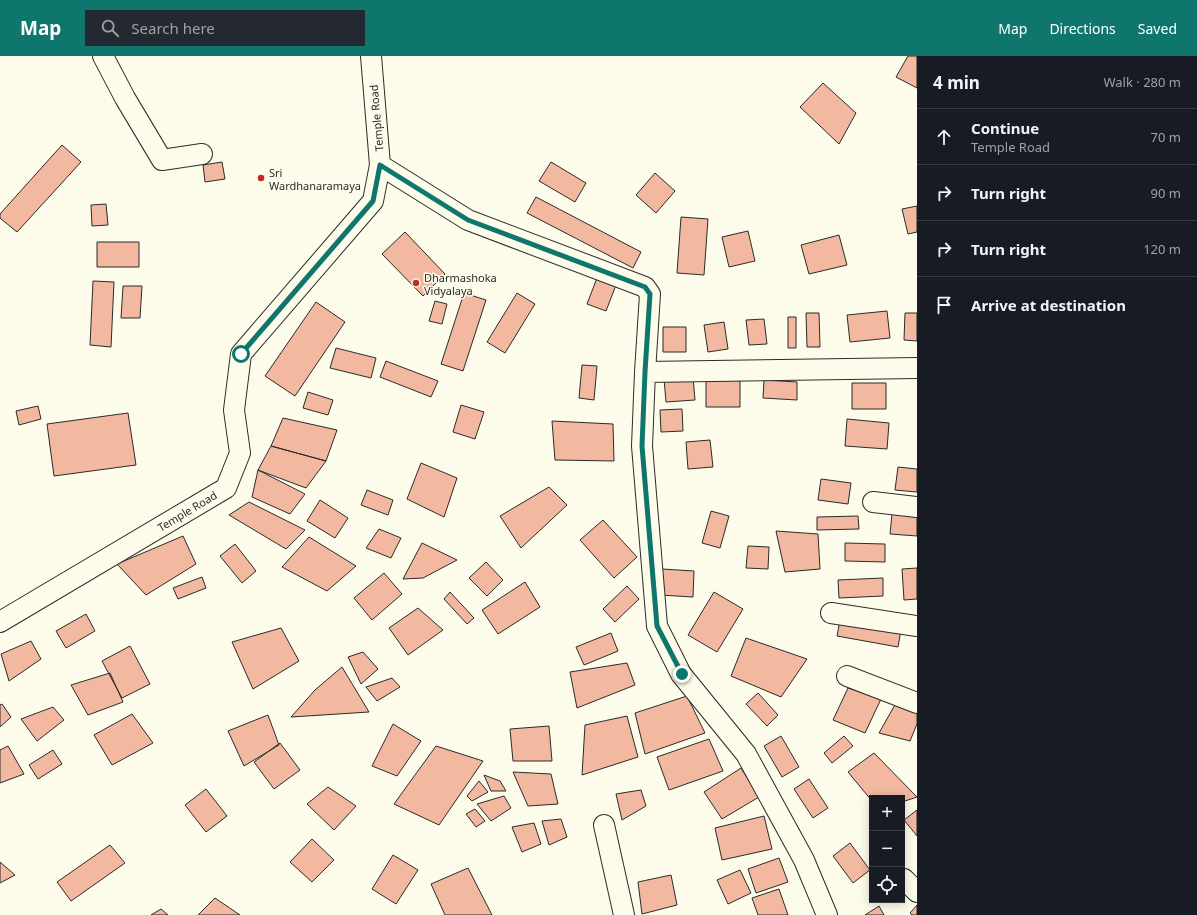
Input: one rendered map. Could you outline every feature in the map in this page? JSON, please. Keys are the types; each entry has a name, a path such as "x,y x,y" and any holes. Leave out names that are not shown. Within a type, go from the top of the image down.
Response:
{"street":[{"path":"103,56 125,98 162,160 202,154"},
{"name":"Temple Road","path":"0,622 226,488 240,453 234,410 241,354 373,201 380,165 371,56"},
{"path":"380,165 468,220 645,287 650,294 642,446 657,626 682,674 746,754 804,860 827,915"},
{"path":"645,372 917,368"},
{"path":"873,502 917,507"},
{"path":"831,613 917,626"},
{"path":"847,676 917,703"},
{"path":"604,825 624,915"}],"building":[{"path":"908,56 917,56 917,88 896,77"},
{"path":"823,83 856,113 839,144 800,107"},
{"path":"62,145 81,162 17,232 0,218 0,214"},
{"path":"222,162 225,179 205,182 203,165"},
{"path":"551,162 586,183 575,202 539,181"},
{"path":"655,173 675,191 656,213 636,195"},
{"path":"536,197 641,252 633,268 527,213"},
{"path":"106,204 108,225 92,226 91,205"},
{"path":"917,206 917,232 908,234 902,209"},
{"path":"681,217 708,219 704,275 677,273"},
{"path":"748,231 755,261 729,267 722,237"},
{"path":"405,232 445,274 423,296 382,254"},
{"path":"839,235 847,265 809,274 801,245"},
{"path":"97,242 139,242 139,267 97,267"},
{"path":"597,278 616,285 606,311 587,304"},
{"path":"93,281 114,282 111,347 90,345"},
{"path":"123,286 142,286 140,318 121,318"},
{"path":"464,293 486,300 463,371 441,364"},
{"path":"517,293 535,304 505,353 487,342"},
{"path":"435,301 447,304 442,324 429,321"},
{"path":"316,302 345,322 295,396 265,376"},
{"path":"887,311 890,338 850,342 847,315"},
{"path":"806,313 819,313 820,347 807,347"},
{"path":"905,313 917,313 917,341 904,340"},
{"path":"788,317 796,317 796,348 788,348"},
{"path":"764,319 767,344 749,345 746,320"},
{"path":"724,322 728,349 708,352 704,325"},
{"path":"663,327 686,327 686,352 663,352"},
{"path":"336,348 376,358 371,378 330,368"},
{"path":"386,361 438,381 431,397 380,377"},
{"path":"582,365 597,366 594,400 579,398"},
{"path":"693,377 695,400 666,402 664,379"},
{"path":"706,378 740,378 740,407 706,407"},
{"path":"764,380 797,382 797,400 763,398"},
{"path":"852,383 886,383 886,409 852,409"},
{"path":"308,392 333,400 328,415 303,408"},
{"path":"461,405 484,412 475,439 453,432"},
{"path":"38,406 41,419 19,425 16,411"},
{"path":"682,409 683,431 661,432 660,410"},
{"path":"128,413 136,465 54,476 47,424"},
{"path":"283,418 337,430 326,461 271,446"},
{"path":"847,419 889,423 887,449 845,446"},
{"path":"552,421 613,424 614,461 555,460"},
{"path":"710,440 713,467 688,469 686,442"},
{"path":"271,446 326,461 306,488 258,470"},
{"path":"421,463 457,478 444,517 407,499"},
{"path":"898,467 917,469 917,492 895,490"},
{"path":"258,470 305,494 290,514 252,497"},
{"path":"821,479 851,483 848,504 818,500"},
{"path":"549,487 567,505 521,548 500,516"},
{"path":"367,490 393,500 388,515 361,505"},
{"path":"320,500 348,518 335,538 307,521"},
{"path":"249,502 305,530 286,549 229,515"},
{"path":"711,511 729,516 720,548 702,543"},
{"path":"892,514 917,516 917,536 890,534"},
{"path":"858,516 859,529 817,530 817,517"},
{"path":"603,520 637,557 614,578 580,540"},
{"path":"379,529 401,538 391,558 366,548"},
{"path":"776,531 818,534 820,569 785,572"},
{"path":"183,536 196,564 146,595 117,564"},
{"path":"309,537 356,566 327,591 282,567"},
{"path":"422,543 457,560 423,578 403,579"},
{"path":"845,543 885,544 885,562 845,561"},
{"path":"235,544 256,571 242,583 220,556"},
{"path":"748,546 769,547 768,569 746,568"},
{"path":"486,562 503,580 487,596 469,578"},
{"path":"917,568 917,599 904,600 902,569"},
{"path":"662,569 694,571 693,597 660,595"},
{"path":"384,573 402,594 372,620 354,598"},
{"path":"202,577 206,588 178,599 173,588"},
{"path":"883,578 883,596 839,598 838,580"},
{"path":"525,582 540,607 498,634 482,610"},
{"path":"627,586 639,599 615,622 603,609"},
{"path":"450,592 474,618 467,624 444,599"},
{"path":"714,592 743,609 717,652 688,635"},
{"path":"418,608 443,630 408,655 389,628"},
{"path":"86,614 95,631 66,648 56,631"},
{"path":"840,620 901,630 898,647 837,636"},
{"path":"281,628 299,661 253,689 232,642"},
{"path":"611,633 618,651 584,665 576,647"},
{"path":"746,638 807,659 781,697 731,676"},
{"path":"31,641 41,659 9,681 1,654"},
{"path":"130,646 150,684 122,698 102,661"},
{"path":"363,652 378,669 361,684 348,657"},
{"path":"627,663 635,685 577,708 570,672"},
{"path":"342,667 369,712 291,717 315,690"},
{"path":"110,673 123,702 88,715 71,685"},
{"path":"392,678 400,687 377,701 366,687"},
{"path":"848,688 881,699 865,733 833,720"},
{"path":"758,693 778,715 767,726 746,704"},
{"path":"687,696 705,733 645,754 635,713"},
{"path":"896,703 917,711 917,724 910,741 879,733"},
{"path":"2,704 11,717 0,727 0,705"},
{"path":"53,707 64,720 37,741 21,719"},
{"path":"132,714 153,743 112,765 94,735"},
{"path":"268,715 279,745 244,766 228,731"},
{"path":"627,716 638,757 582,775 585,725"},
{"path":"393,724 421,741 397,776 372,766"},
{"path":"549,726 552,761 513,761 510,729"},
{"path":"781,736 799,767 782,777 764,746"},
{"path":"844,736 853,746 832,763 824,753"},
{"path":"709,739 723,771 669,790 657,757"},
{"path":"280,743 300,770 274,789 254,762"},
{"path":"8,746 24,774 0,783 0,750"},
{"path":"436,746 483,761 439,825 394,804"},
{"path":"53,750 62,764 38,779 29,765"},
{"path":"874,753 917,797 905,801 905,795 869,795 869,797 848,772"},
{"path":"741,768 759,797 722,819 704,792"},
{"path":"513,772 551,774 558,804 528,806"},
{"path":"484,775 500,781 506,791 491,791"},
{"path":"809,779 828,808 813,818 794,789"},
{"path":"479,781 488,792 472,801 467,796"},
{"path":"328,787 356,806 334,830 307,804"},
{"path":"206,789 227,816 206,832 185,805"},
{"path":"641,790 646,806 622,820 616,794"},
{"path":"504,796 511,808 491,821 477,804"},
{"path":"475,809 485,821 476,827 466,814"},
{"path":"917,810 917,836 905,821 905,819"},
{"path":"764,816 772,849 722,860 715,828"},
{"path":"561,819 567,837 549,845 542,821"},
{"path":"534,823 541,844 522,852 512,827"},
{"path":"312,839 334,860 312,882 290,862"},
{"path":"850,843 869,871 853,883 833,856"},
{"path":"110,845 125,863 71,901 57,882"},
{"path":"393,855 418,870 396,904 372,889"},
{"path":"779,858 788,882 756,893 748,869"},
{"path":"0,862 15,875 0,883"},
{"path":"468,868 492,915 445,915 431,884"},
{"path":"740,870 751,893 728,904 717,880"},
{"path":"671,875 677,905 642,914 638,882"},
{"path":"779,889 788,915 758,915 752,898"},
{"path":"215,898 240,915 198,915"},
{"path":"917,905 917,915 912,915 910,913"},
{"path":"879,906 884,915 865,915"},
{"path":"161,909 168,915 151,915"}],"place":[{"name":"Sri Wardhanaramaya","path":"261,178"},
{"name":"Dharmashoka Vidyalaya","path":"416,283"}],"route":[{"path":"241,354 373,201 380,165 468,220 645,287 650,294 650,307 645,372 642,446 657,626 682,674"}]}
